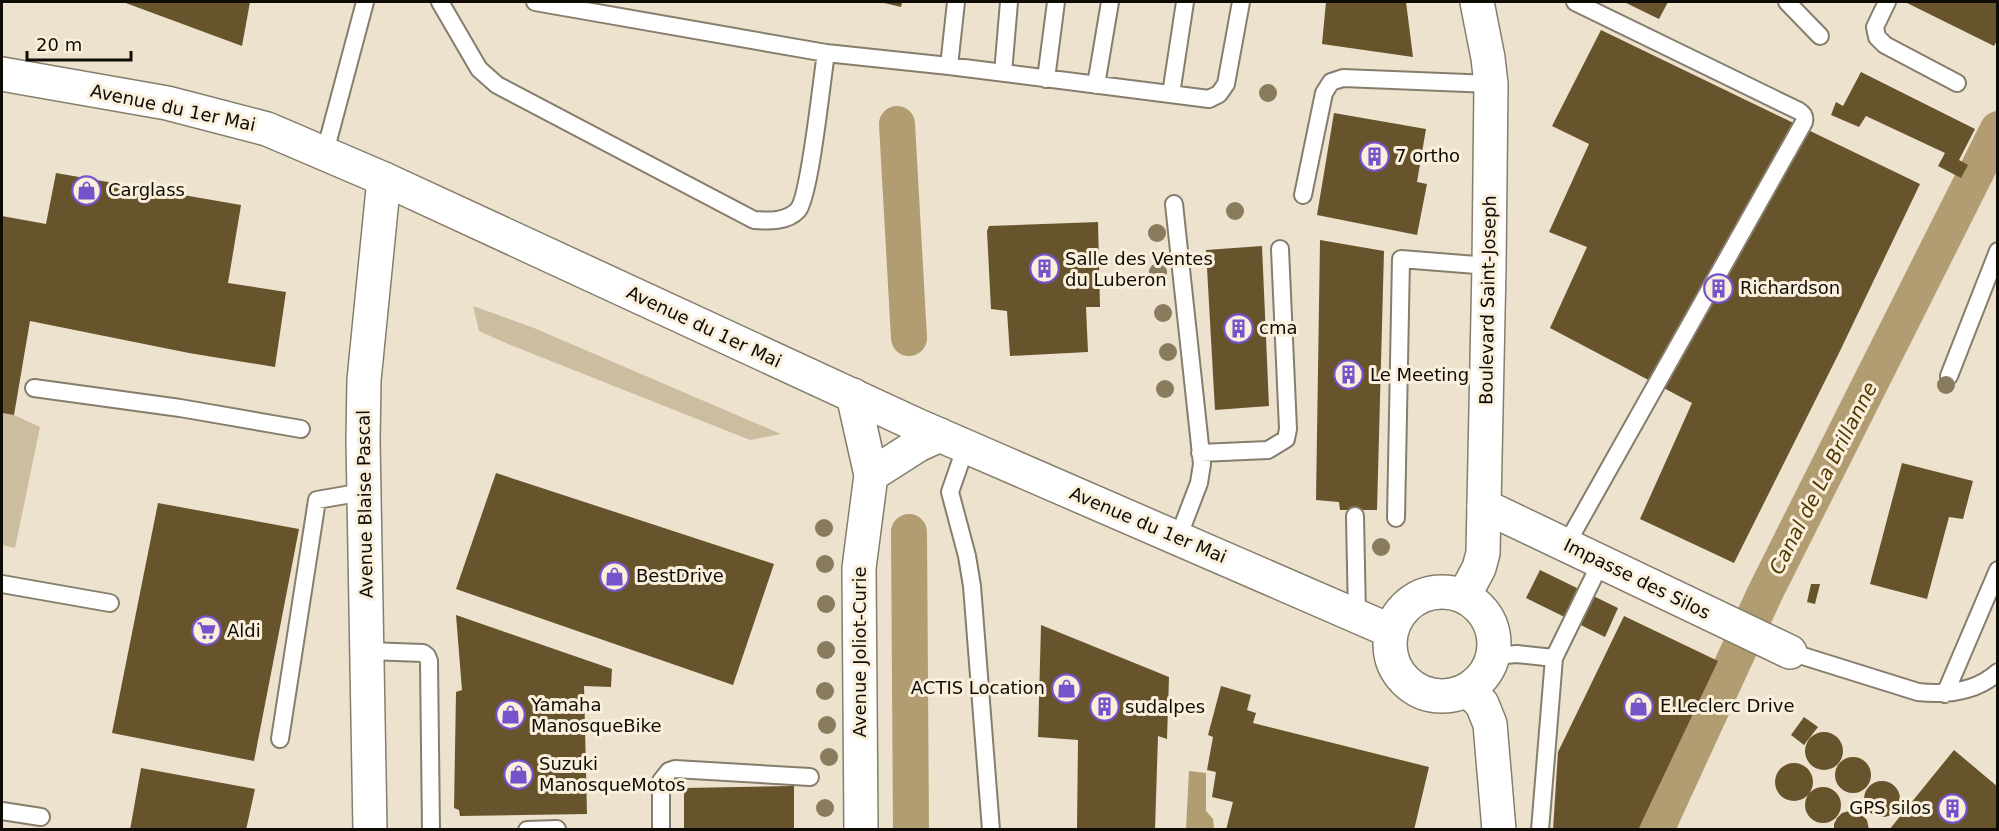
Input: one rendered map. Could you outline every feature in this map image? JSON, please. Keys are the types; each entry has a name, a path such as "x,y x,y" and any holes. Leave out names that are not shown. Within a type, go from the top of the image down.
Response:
{"street":[{"name":"Boulevard Saint-Joseph","path":"1464,596 1477,574 1483,553 1490,266 1491,84 1477,2"},
{"name":"Avenue du 1er Mai","path":"2,74 167,103 267,129 325,152 953,440 1391,631"},
{"name":"Avenue Blaise Pascal","path":"370,830 363,492 364,380 384,179"},
{"name":"Avenue Joliot-Curie","path":"853,394 872,475 859,568 861,830"},
{"path":"872,475 918,445 953,440"},
{"name":"Impasse des Silos","path":"1484,506 1763,640"},
{"path":"1434,592 1449,592 1464,596 1486,614 1492,628 1495,642 1494,656 1488,669 1468,690 1454,695 1439,696 1424,693 1410,686 1399,675 1392,661 1391,631 1397,617 1406,605 1434,592"},
{"path":"1468,690 1482,704 1490,724 1499,830"}],"lane":[{"path":"325,152 365,2"},
{"path":"440,2 479,69 497,85 754,220 771,221 787,218 798,209 802,202 826,53"},
{"path":"535,2 826,53 1209,99 1219,94 1226,84 1241,2"},
{"path":"949,66 956,2"},
{"path":"1003,73 1009,2"},
{"path":"1046,78 1056,2"},
{"path":"1096,85 1110,2"},
{"path":"1171,94 1185,2"},
{"path":"1566,545 1804,122 1804,115 1799,111 1575,2"},
{"path":"1787,2 1820,36"},
{"path":"1887,2 1875,27 1877,37 1882,43 1956,83"},
{"path":"1303,195 1324,93 1331,82 1343,78 1491,84"},
{"path":"1174,204 1202,464 1199,483 1178,538"},
{"path":"1200,453 1268,450 1286,439 1288,429 1280,249"},
{"path":"1949,376 1998,251"},
{"path":"1396,518 1401,259 1490,266"},
{"path":"34,388 180,408 301,429"},
{"path":"953,440 950,492 967,556 972,586 991,830"},
{"path":"280,739 317,500 363,492"},
{"path":"1355,516 1357,617"},
{"path":"1540,830 1554,658 1601,562"},
{"path":"1945,694 1998,570"},
{"path":"2,584 110,603"},
{"path":"1763,640 1918,692 1945,694 1981,684 1998,672"},
{"path":"368,651 423,652 429,661 431,830"},
{"path":"1494,656 1518,654 1554,658"},
{"path":"662,830 661,781 669,771 675,769 810,777"},
{"path":"2,812 41,817"},
{"path":"526,830 557,829"}],"shaded area":[{"path":"473,306 534,328 781,434 750,440 508,344 479,331"},
{"path":"2,413 14,415 40,427 15,548 2,545"},
{"path":"1189,771 1206,773 1206,811 1213,819 1214,829 1186,829"}],"building":[{"path":"123,2 250,2 242,46"},
{"path":"880,2 902,2 901,7"},
{"path":"1326,2 1406,2 1413,57 1322,44"},
{"path":"1624,2 1668,2 1659,19"},
{"path":"1905,2 1998,2 1998,39 1994,46"},
{"name":"Richardson","path":"1601,30 1920,184 1734,563 1640,519 1692,403 1550,328 1587,247 1549,232 1589,144 1552,126"},
{"path":"1861,72 1975,129 1959,160 1968,165 1961,178 1938,166 1945,153 1866,116 1859,127 1831,115 1836,102 1843,106"},
{"name":"7 ortho","path":"1334,113 1426,129 1417,182 1427,184 1417,235 1317,215"},
{"path":"56,173 241,205 228,283 286,292 275,367 189,353 30,321 14,415 2,413 2,216 46,224"},
{"name":"Salle des Ventes du Luberon","path":"1098,222 1100,307 1086,307 1088,352 1010,356 1007,311 991,309 987,231 989,226"},
{"name":"Le Meeting","path":"1320,240 1384,251 1377,510 1340,510 1339,502 1316,500"},
{"name":"cma","path":"1262,246 1269,406 1215,410 1206,250"},
{"path":"1902,463 1973,481 1963,519 1949,517 1927,599 1870,584"},
{"name":"BestDrive","path":"496,473 774,564 733,685 456,589"},
{"name":"Aldi","path":"158,503 299,529 254,761 112,733"},
{"path":"1540,570 1618,608 1605,637 1526,598"},
{"path":"1811,584 1820,584 1815,604 1807,602"},
{"path":"456,615 612,669 611,687 584,686 587,814 460,816 459,810 454,808 456,692 462,690"},
{"name":"E.Leclerc Drive","path":"1624,616 1718,661 1638,830 1553,830 1558,752"},
{"name":"sudalpes","path":"1041,625 1169,677 1167,739 1158,736 1155,830 1077,830 1078,740 1038,737"},
{"path":"1221,686 1251,695 1247,710 1256,713 1253,723 1429,767 1414,830 1226,830 1233,802 1212,797 1216,772 1207,770 1213,737 1208,735"},
{"path":"1804,717 1818,727 1804,745 1791,735"},
{"path":"1824,732 1837,738 1843,751 1837,764 1824,770 1811,764 1805,751 1811,738"},
{"name":"GPS silos","path":"1954,750 1998,787 1998,830 1889,830"},
{"path":"1853,757 1866,762 1871,775 1866,788 1853,793 1840,788 1835,775 1840,762"},
{"path":"1794,763 1807,769 1813,782 1807,795 1794,801 1781,795 1775,782 1781,769"},
{"path":"141,768 255,789 246,830 130,830"},
{"path":"1882,781 1895,786 1900,799 1895,812 1882,817 1869,812 1864,799 1869,786"},
{"path":"794,786 794,830 684,830 684,788"},
{"path":"1823,787 1836,792 1841,805 1836,818 1823,823 1810,818 1805,805 1810,792"},
{"path":"1849,811 1856,811 1862,815 1867,820 1869,830 1834,830 1837,818"}],"waterway":[{"path":"897,124 909,338"},
{"name":"Canal de La Brillanne","path":"1656,830 1765,593 1998,129"},
{"path":"909,532 911,830"}],"place":[{"name":"7 ortho","path":"1374,156"},
{"name":"Carglass","path":"87,190"},
{"name":"Salle des Ventes du Luberon","path":"1044,269"},
{"name":"Richardson","path":"1719,288"},
{"name":"cma","path":"1238,328"},
{"name":"Le Meeting","path":"1349,375"},
{"name":"BestDrive","path":"615,576"},
{"name":"Aldi","path":"206,631"},
{"name":"ACTIS Location","path":"1066,688"},
{"name":"E.Leclerc Drive","path":"1639,706"},
{"name":"sudalpes","path":"1104,707"},
{"name":"Yamaha ManosqueBike","path":"510,715"},
{"name":"Suzuki ManosqueMotos","path":"518,774"},
{"name":"GPS silos","path":"1952,808"}]}
